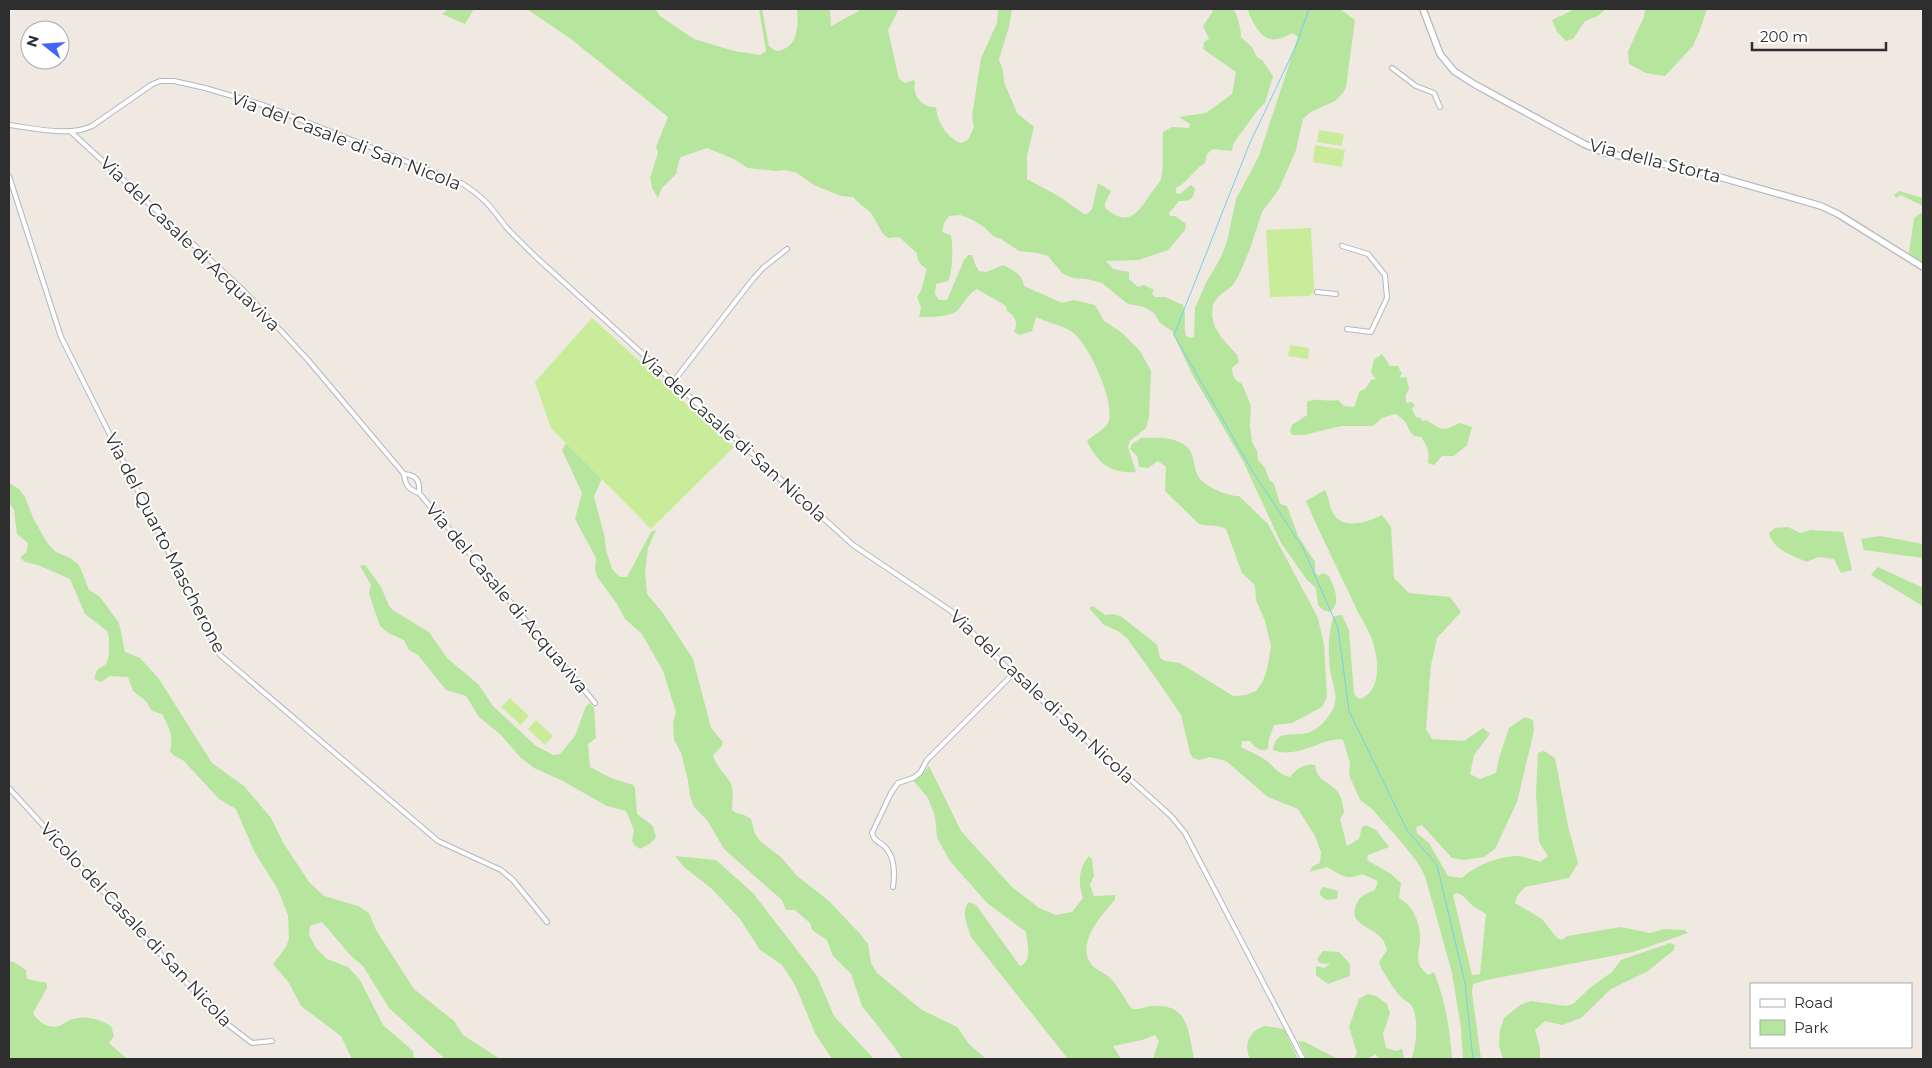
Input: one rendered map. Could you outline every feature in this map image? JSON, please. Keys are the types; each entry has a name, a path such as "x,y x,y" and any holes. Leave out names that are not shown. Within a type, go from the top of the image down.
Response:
{"main road":[{"name":"Via della Storta","path":"1423,9 1440,54 1454,71 1474,84 1584,144 1605,152 1695,170 1821,206 1838,214 1923,267"}],"street":[{"path":"1392,68 1416,86 1434,93 1440,107"},
{"name":"Via del Casale di San Nicola","path":"9,125 70,131 81,130 92,126 154,83 174,81 263,105 461,183 484,198 516,238 853,545 951,611 1013,674 1172,816 1186,833 1303,1059"},
{"name":"Via del Casale di Acquaviva","path":"70,131 243,290 308,360 404,474 414,476 418,480 419,493"},
{"name":"Via del Quarto Mascherone","path":"9,176 61,336 220,656 438,841 501,870 513,880 547,922"},
{"path":"1342,246 1368,254 1385,275 1387,287 1387,298 1371,332 1347,329"},
{"path":"673,382 753,279 763,268 787,249"},
{"path":"1317,292 1336,294"},
{"name":"Via del Casale di Acquaviva","path":"404,474 404,482 408,488 419,493 594,703"},
{"path":"893,887 895,876 891,856 883,845 874,839 872,833 891,793 898,783 913,778 920,773 928,760 1013,674"},
{"name":"Vicolo del Casale di San Nicola","path":"9,788 218,1018 250,1042 255,1044 272,1041"}],"green space":[{"path":"448,9 474,9 465,24 442,14"},
{"path":"527,9 655,9 660,16 694,39 734,51 760,55 766,51 759,9 762,9 769,46 776,51 789,46 796,35 797,9 830,9 831,26 859,11 858,9 899,9 888,30 899,79 905,83 914,80 915,92 919,100 926,105 936,107 938,118 944,129 951,137 961,143 968,140 974,127 972,117 981,58 997,23 998,9 1012,9 1009,27 999,59 1004,82 1017,113 1034,127 1027,155 1027,179 1060,197 1084,214 1087,214 1092,209 1098,183 1111,191 1105,203 1105,208 1113,214 1126,218 1136,213 1161,179 1163,132 1172,127 1189,128 1190,124 1179,117 1206,113 1232,94 1236,72 1203,49 1204,42 1209,39 1203,26 1213,11 1212,9 1233,9 1239,22 1241,37 1252,47 1257,57 1263,61 1273,76 1265,103 1238,137 1232,151 1213,149 1207,154 1205,163 1176,188 1176,193 1180,194 1191,185 1195,189 1190,199 1179,201 1169,213 1170,216 1175,216 1186,224 1185,230 1168,250 1139,260 1106,261 1113,269 1129,272 1129,279 1138,287 1144,285 1154,290 1152,294 1155,297 1165,297 1183,305 1185,332 1186,336 1190,338 1194,337 1195,308 1227,242 1236,199 1259,156 1298,37 1293,33 1277,39 1264,36 1256,27 1248,9 1340,9 1355,20 1346,87 1335,101 1309,113 1303,119 1296,150 1279,189 1262,212 1250,249 1238,277 1232,286 1219,296 1213,304 1212,316 1215,327 1221,337 1237,355 1239,362 1232,368 1233,376 1242,384 1251,406 1250,426 1252,442 1257,451 1258,460 1274,484 1280,504 1287,506 1298,536 1315,562 1315,571 1318,576 1323,573 1329,576 1336,595 1334,608 1330,612 1323,610 1318,605 1316,588 1307,580 1281,543 1243,461 1192,374 1172,331 1160,323 1154,313 1144,307 1128,304 1102,283 1073,278 1063,274 1048,256 1019,251 993,236 984,227 971,219 960,215 949,216 944,223 942,232 951,235 952,259 948,281 936,284 935,294 939,300 947,300 964,260 968,255 972,255 979,271 986,272 1003,265 1019,275 1024,286 1062,303 1074,300 1095,305 1104,321 1121,332 1140,351 1151,371 1149,417 1146,428 1130,441 1128,447 1136,472 1119,471 1106,466 1100,461 1087,441 1104,428 1108,423 1110,414 1105,389 1093,360 1079,338 1072,332 1036,317 1032,331 1020,335 1014,332 1015,320 1007,311 1006,306 977,289 958,310 951,314 919,317 921,307 917,297 921,291 927,269 919,263 917,253 899,237 888,238 872,214 853,197 841,196 814,185 797,173 785,170 775,171 748,168 734,159 707,148 681,157 676,174 662,188 658,198 652,188 650,178 658,153 656,147 668,117 571,39"},
{"path":"1575,9 1606,9 1598,16 1585,21 1573,39 1566,41 1557,32 1552,20"},
{"path":"1645,9 1707,9 1693,46 1665,76 1646,73 1629,64 1628,51 1644,17"},
{"path":"1319,130 1344,134 1342,146 1317,142"},
{"path":"1315,145 1345,150 1342,167 1313,162"},
{"path":"1899,191 1923,198 1923,206 1901,195 1896,198 1894,195"},
{"path":"1922,212 1923,263 1909,253 1914,218"},
{"path":"1311,228 1313,293 1309,296 1270,297 1266,230"},
{"path":"592,318 734,447 651,529 551,428 535,382"},
{"path":"1290,345 1309,348 1308,359 1288,356"},
{"path":"1382,354 1390,366 1398,366 1402,374 1399,378 1406,377 1409,388 1406,395 1406,403 1412,402 1415,405 1412,409 1416,417 1443,429 1460,423 1472,427 1467,445 1454,456 1442,456 1434,465 1428,463 1426,444 1421,437 1413,435 1405,422 1395,414 1382,418 1373,426 1341,426 1304,435 1292,435 1290,431 1292,425 1307,415 1307,402 1314,400 1338,400 1344,406 1354,407 1360,391 1365,389 1371,380 1376,379 1371,373 1374,360"},
{"path":"1141,438 1165,438 1182,443 1190,450 1196,472 1201,480 1217,490 1229,495 1239,496 1268,524 1318,618 1324,645 1327,697 1322,707 1292,723 1274,725 1268,749 1260,749 1250,741 1242,741 1241,747 1264,759 1280,772 1290,777 1301,767 1315,765 1320,778 1334,787 1340,796 1344,813 1340,819 1347,846 1359,839 1362,827 1365,825 1376,830 1389,847 1368,855 1367,860 1391,874 1401,883 1399,898 1411,909 1418,924 1420,941 1418,961 1428,975 1434,972 1441,993 1450,1037 1452,1059 1411,1059 1415,1048 1415,1013 1411,1005 1398,994 1381,968 1379,962 1387,950 1382,939 1361,924 1355,917 1356,906 1359,900 1364,895 1375,890 1378,881 1362,874 1352,877 1344,876 1327,867 1309,872 1313,866 1320,863 1321,852 1315,836 1298,809 1268,797 1226,761 1210,757 1199,760 1193,758 1190,753 1181,715 1162,687 1127,638 1118,631 1104,625 1089,608 1093,606 1105,615 1113,614 1122,617 1157,645 1160,658 1165,661 1180,663 1233,696 1246,695 1256,691 1262,683 1267,670 1271,646 1265,621 1256,600 1255,585 1242,573 1226,529 1199,524 1165,491 1166,467 1158,461 1148,468 1139,467 1137,456 1130,449 1132,444"},
{"path":"566,443 602,478 594,497 612,569 620,577 627,577 651,532 656,530 648,548 645,573 647,594 663,613 693,659 711,728 723,742 713,755 716,763 731,784 733,793 732,810 751,819 755,834 761,842 781,857 797,876 829,901 861,935 868,944 871,963 877,973 922,1010 957,1027 969,1044 986,1059 902,1059 862,1006 851,974 833,956 827,940 812,930 810,923 795,910 786,910 782,900 724,849 707,820 694,807 681,753 674,740 673,723 676,712 663,671 642,634 625,619 617,604 598,578 595,570 596,558 575,519 582,493 562,450"},
{"path":"9,483 19,489 25,497 34,520 48,544 56,552 70,558 79,565 89,590 100,597 119,623 125,652 140,658 159,679 212,763 244,786 271,818 284,844 309,882 324,896 358,906 369,913 376,930 414,989 454,1021 463,1035 500,1059 445,1059 389,1008 363,966 351,956 322,922 310,926 309,935 316,948 327,959 348,967 360,980 383,1025 413,1051 414,1059 352,1059 341,1036 301,1006 289,983 273,964 286,947 289,938 288,915 277,888 254,851 236,809 219,799 184,761 173,755 170,751 170,732 162,714 152,711 146,701 133,691 128,677 110,676 101,682 94,679 97,670 106,664 109,656 109,637 107,631 85,614 70,579 38,565 25,562 20,558 27,551 28,543 17,534 14,510 9,503"},
{"path":"1325,490 1333,513 1337,519 1343,522 1363,522 1382,515 1391,527 1394,578 1409,593 1450,597 1461,612 1437,638 1431,665 1426,729 1432,739 1464,741 1483,728 1490,734 1474,755 1470,774 1480,779 1496,773 1509,728 1525,717 1533,720 1534,731 1517,802 1495,849 1484,857 1463,860 1452,858 1422,825 1416,827 1417,833 1429,843 1448,876 1462,878 1480,866 1502,858 1519,856 1540,862 1548,856 1539,842 1536,794 1538,753 1544,751 1555,758 1568,826 1578,863 1569,878 1525,887 1517,896 1515,903 1542,919 1557,938 1562,940 1567,936 1621,927 1650,933 1664,929 1685,930 1688,933 1633,952 1473,984 1472,992 1481,1059 1463,1059 1461,1028 1452,973 1425,876 1418,863 1403,844 1372,809 1360,800 1349,775 1350,763 1343,740 1327,741 1293,752 1273,750 1278,738 1287,735 1305,734 1314,730 1323,723 1332,711 1335,701 1335,690 1330,669 1329,650 1334,616 1342,615 1349,630 1354,694 1359,699 1366,696 1374,686 1377,672 1375,650 1368,630 1306,501","holes":["1456,893 1462,895 1473,906 1486,914 1480,974 1472,975 1453,895"]},
{"path":"1788,527 1800,533 1811,530 1843,532 1852,570 1841,573 1834,559 1818,557 1807,562 1779,548 1771,539 1769,533 1775,528"},
{"path":"1880,536 1923,544 1923,558 1864,550 1861,539"},
{"path":"365,565 381,587 389,606 429,632 447,658 479,685 493,706 536,746 553,755 560,754 575,736 586,706 590,703 594,708 596,738 588,744 590,767 611,778 633,785 635,788 637,814 653,826 656,837 651,843 640,849 634,845 632,841 634,830 626,811 607,806 561,780 534,768 520,757 501,735 479,717 466,696 446,690 418,655 409,650 404,640 388,633 380,626 369,594 371,585 360,566"},
{"path":"1878,567 1923,588 1923,606 1871,575"},
{"path":"510,698 529,716 521,725 501,707"},
{"path":"536,720 553,736 545,745 528,729"},
{"path":"929,766 961,831 1012,887 1039,908 1056,915 1072,912 1083,898 1080,887 1081,871 1089,856 1092,859 1094,876 1090,885 1094,896 1115,895 1115,900 1092,929 1087,947 1087,956 1091,964 1110,978 1132,1009 1164,1006 1180,1014 1188,1029 1194,1059 1153,1059 1159,1041 1155,1035 1142,1040 1113,1046 1121,1059 1068,1059 971,937 965,914 966,906 969,902 976,905 1020,966 1027,960 1026,932 987,903 950,861 937,838 935,816 928,798 913,780 922,775"},
{"path":"675,856 716,860 753,893 817,976 834,1016 874,1059 832,1059 815,1033 795,985 782,965 760,950 740,919 712,889 684,867"},
{"path":"1323,887 1336,890 1338,893 1337,899 1326,900 1320,895"},
{"path":"1670,943 1675,945 1674,950 1648,971 1611,989 1581,1018 1562,1025 1545,1021 1535,1030 1540,1048 1540,1059 1503,1059 1499,1046 1500,1030 1504,1018 1520,1005 1531,1001 1566,1006 1573,1004 1591,987 1612,972 1621,960"},
{"path":"1323,951 1339,952 1350,964 1350,976 1328,984 1316,975 1316,966 1324,968 1330,964 1320,963 1317,959"},
{"path":"9,961 26,970 27,979 47,983 47,988 33,1013 41,1022 47,1026 55,1027 78,1018 93,1018 102,1021 111,1026 114,1036 109,1043 127,1059 9,1059"},
{"path":"1368,994 1376,996 1387,1004 1390,1013 1383,1034 1386,1048 1397,1051 1402,1049 1404,1059 1380,1059 1375,1054 1368,1059 1354,1059 1357,1053 1349,1027 1359,999"},
{"path":"1265,1026 1284,1029 1298,1059 1250,1059 1247,1048 1249,1038 1255,1031"},
{"path":"1298,1041 1305,1042 1338,1059 1307,1059"}],"waterway":[{"path":"1309,9 1295,48 1249,145 1174,335 1253,472 1303,548 1338,628 1349,711 1407,830 1437,865 1465,983 1473,1059"}]}
